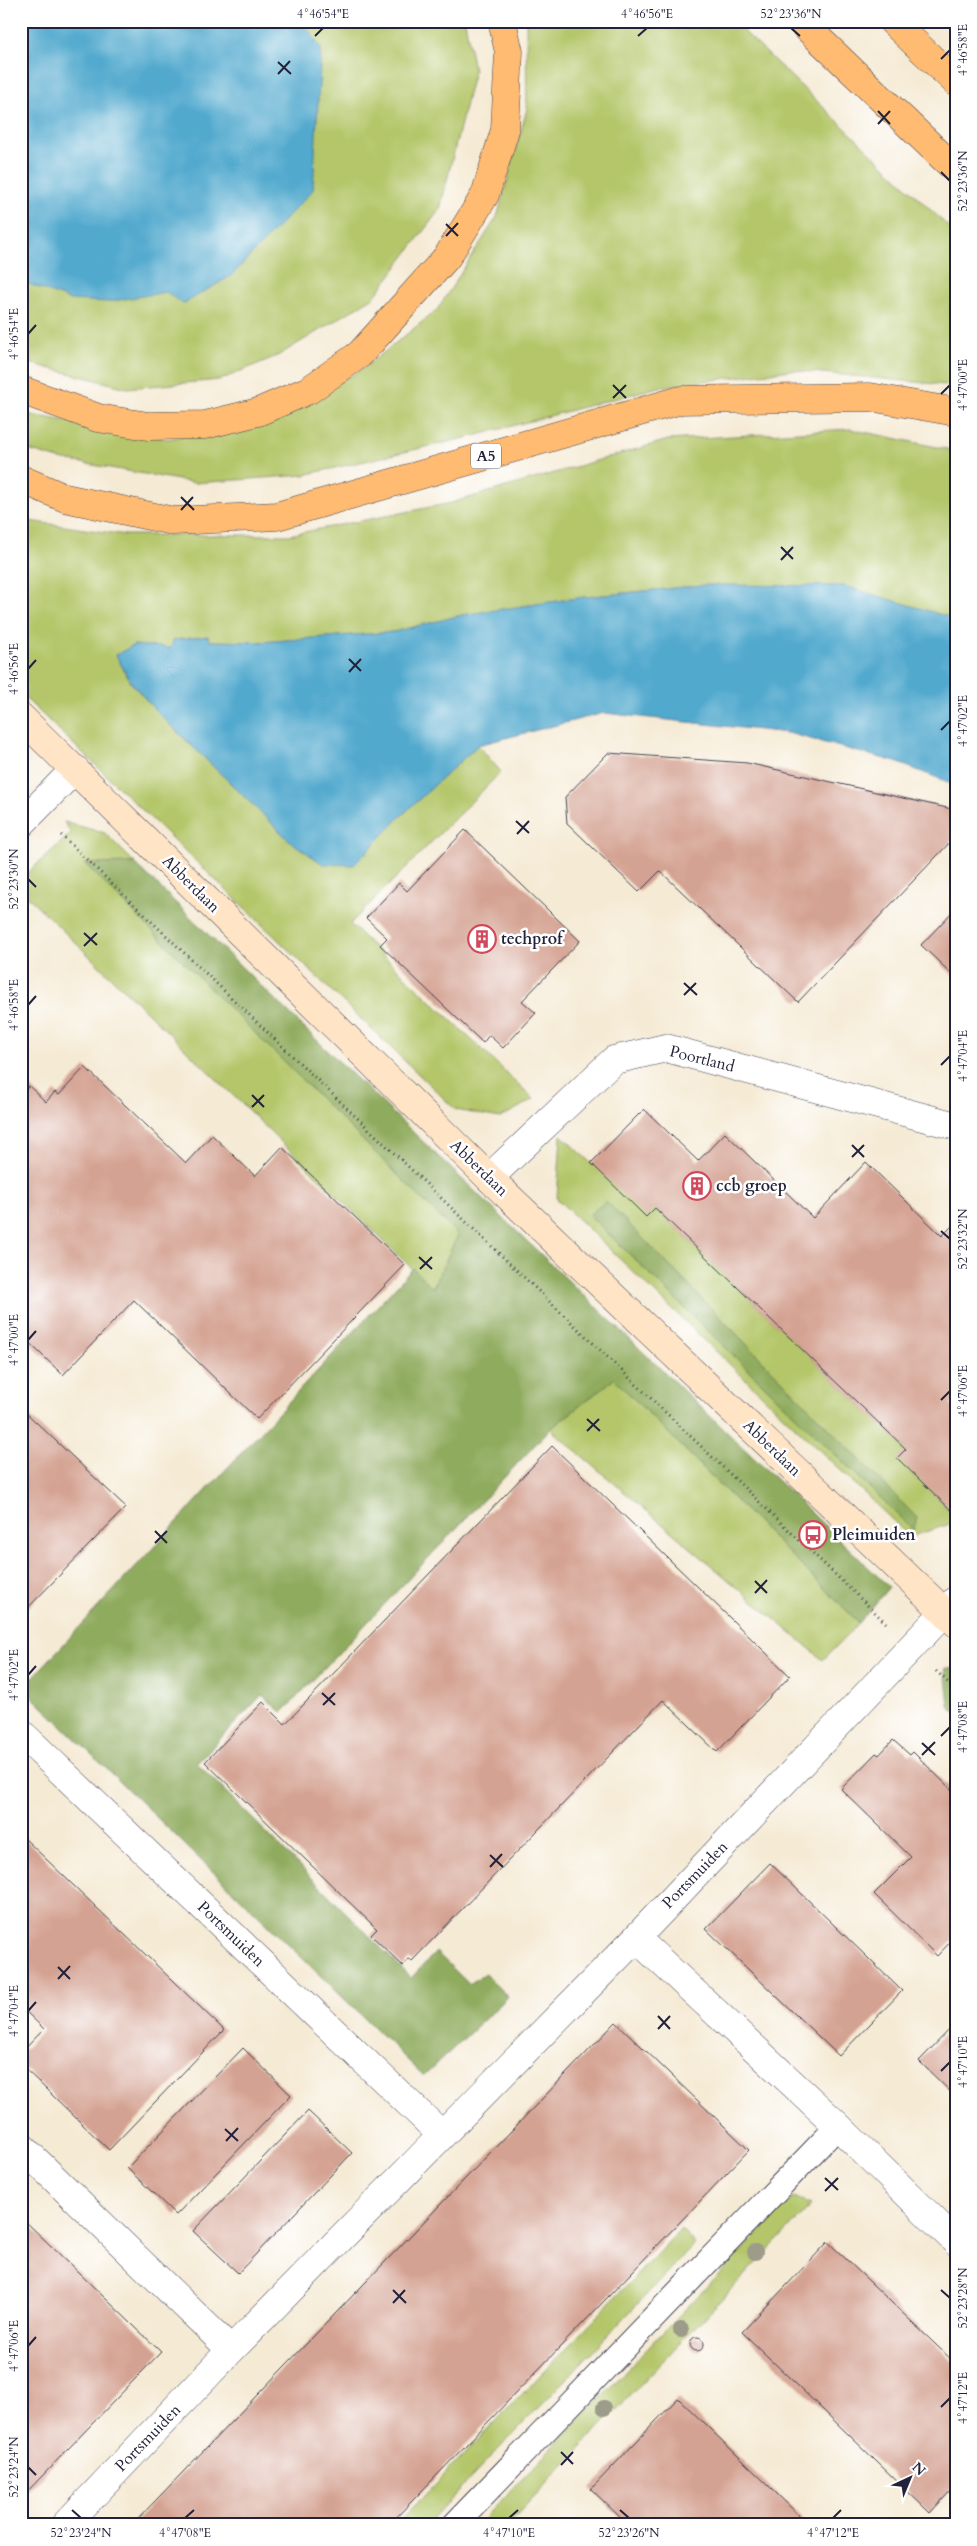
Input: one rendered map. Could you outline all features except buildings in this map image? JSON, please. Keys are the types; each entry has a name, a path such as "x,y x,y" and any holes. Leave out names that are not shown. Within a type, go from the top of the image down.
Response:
{"highway":[{"path":"21,390 98,418 148,426 205,425 258,412 309,390 360,354 447,257 485,195 505,130 509,52 502,21"},
{"path":"800,21 956,170"},
{"path":"892,21 956,82"},
{"name":"A5","path":"21,479 65,498 173,520 277,516 681,400 870,397 956,412"}],"main road":[{"name":"Abberdaan","path":"21,717 75,768 489,1178 952,1612"}],"street":[{"path":"28,817 75,768"},
{"name":"Poortland","path":"489,1178 614,1060 666,1048 956,1126"},
{"name":"Portsmuiden","path":"65,2525 230,2350 636,1938 912,1648 952,1612"},
{"name":"Portsmuiden","path":"21,1733 442,2135"},
{"path":"636,1938 838,2126 956,2242"},
{"path":"21,2146 230,2350"}],"lane":[{"path":"454,2525 838,2126"}],"path":[{"path":"28,817 956,1690"}],"green space":[{"path":"21,21 465,21 474,70 440,209 374,297 279,355 220,380 127,388 21,361"},
{"path":"526,21 733,21 956,234 956,386 791,370 659,387 474,436 304,475 196,483 59,459 21,448 21,413 168,439 274,417 363,369 437,310 497,217 527,109"},
{"path":"850,429 956,451 956,619 844,586 705,585 584,597 462,615 393,632 261,642 209,641 208,636 173,640 172,648 134,645 116,655 130,682 156,711 291,842 354,865 400,817 478,745 501,772 350,924 534,1099 500,1118 456,1110 21,694 21,517 29,521 126,535 289,535 451,503 668,440"},
{"path":"64,822 105,833 135,863 86,865 459,1234 432,1288 21,890 21,879 71,833"},
{"path":"135,863 304,1028 889,1587 859,1623 614,1379 550,1429 282,1713 262,1695 197,1763 411,1978 436,1952 469,1984 485,1974 508,1997 424,2076 23,1688 413,1268 433,1288 458,1235 85,864"},
{"path":"561,1135 591,1163 655,1208 906,1449 956,1522 910,1537 557,1199"},
{"path":"606,1201 917,1518 913,1530 589,1215"},
{"path":"614,1379 859,1623 823,1660 550,1429"},
{"path":"945,1668 956,1669 956,1713 949,1706"},
{"path":"793,2197 811,2205 507,2525 478,2525"},
{"path":"681,2229 695,2244 426,2525 396,2525"}],"water":[{"path":"21,21 303,21 321,49 313,190 231,276 183,304 166,292 107,302 70,300 21,281"},
{"path":"705,585 844,586 956,619 956,785 896,762 788,733 604,713 478,745 400,817 354,865 323,864 291,842 156,711 130,681 116,655 134,645 171,648 173,640 208,636 210,641 261,642 393,632 462,615 584,597"}],"place":[{"name":"techprof","path":"482,939"},
{"name":"ccb groep","path":"697,1186"},
{"name":"Pleimuiden","path":"813,1535"}]}
